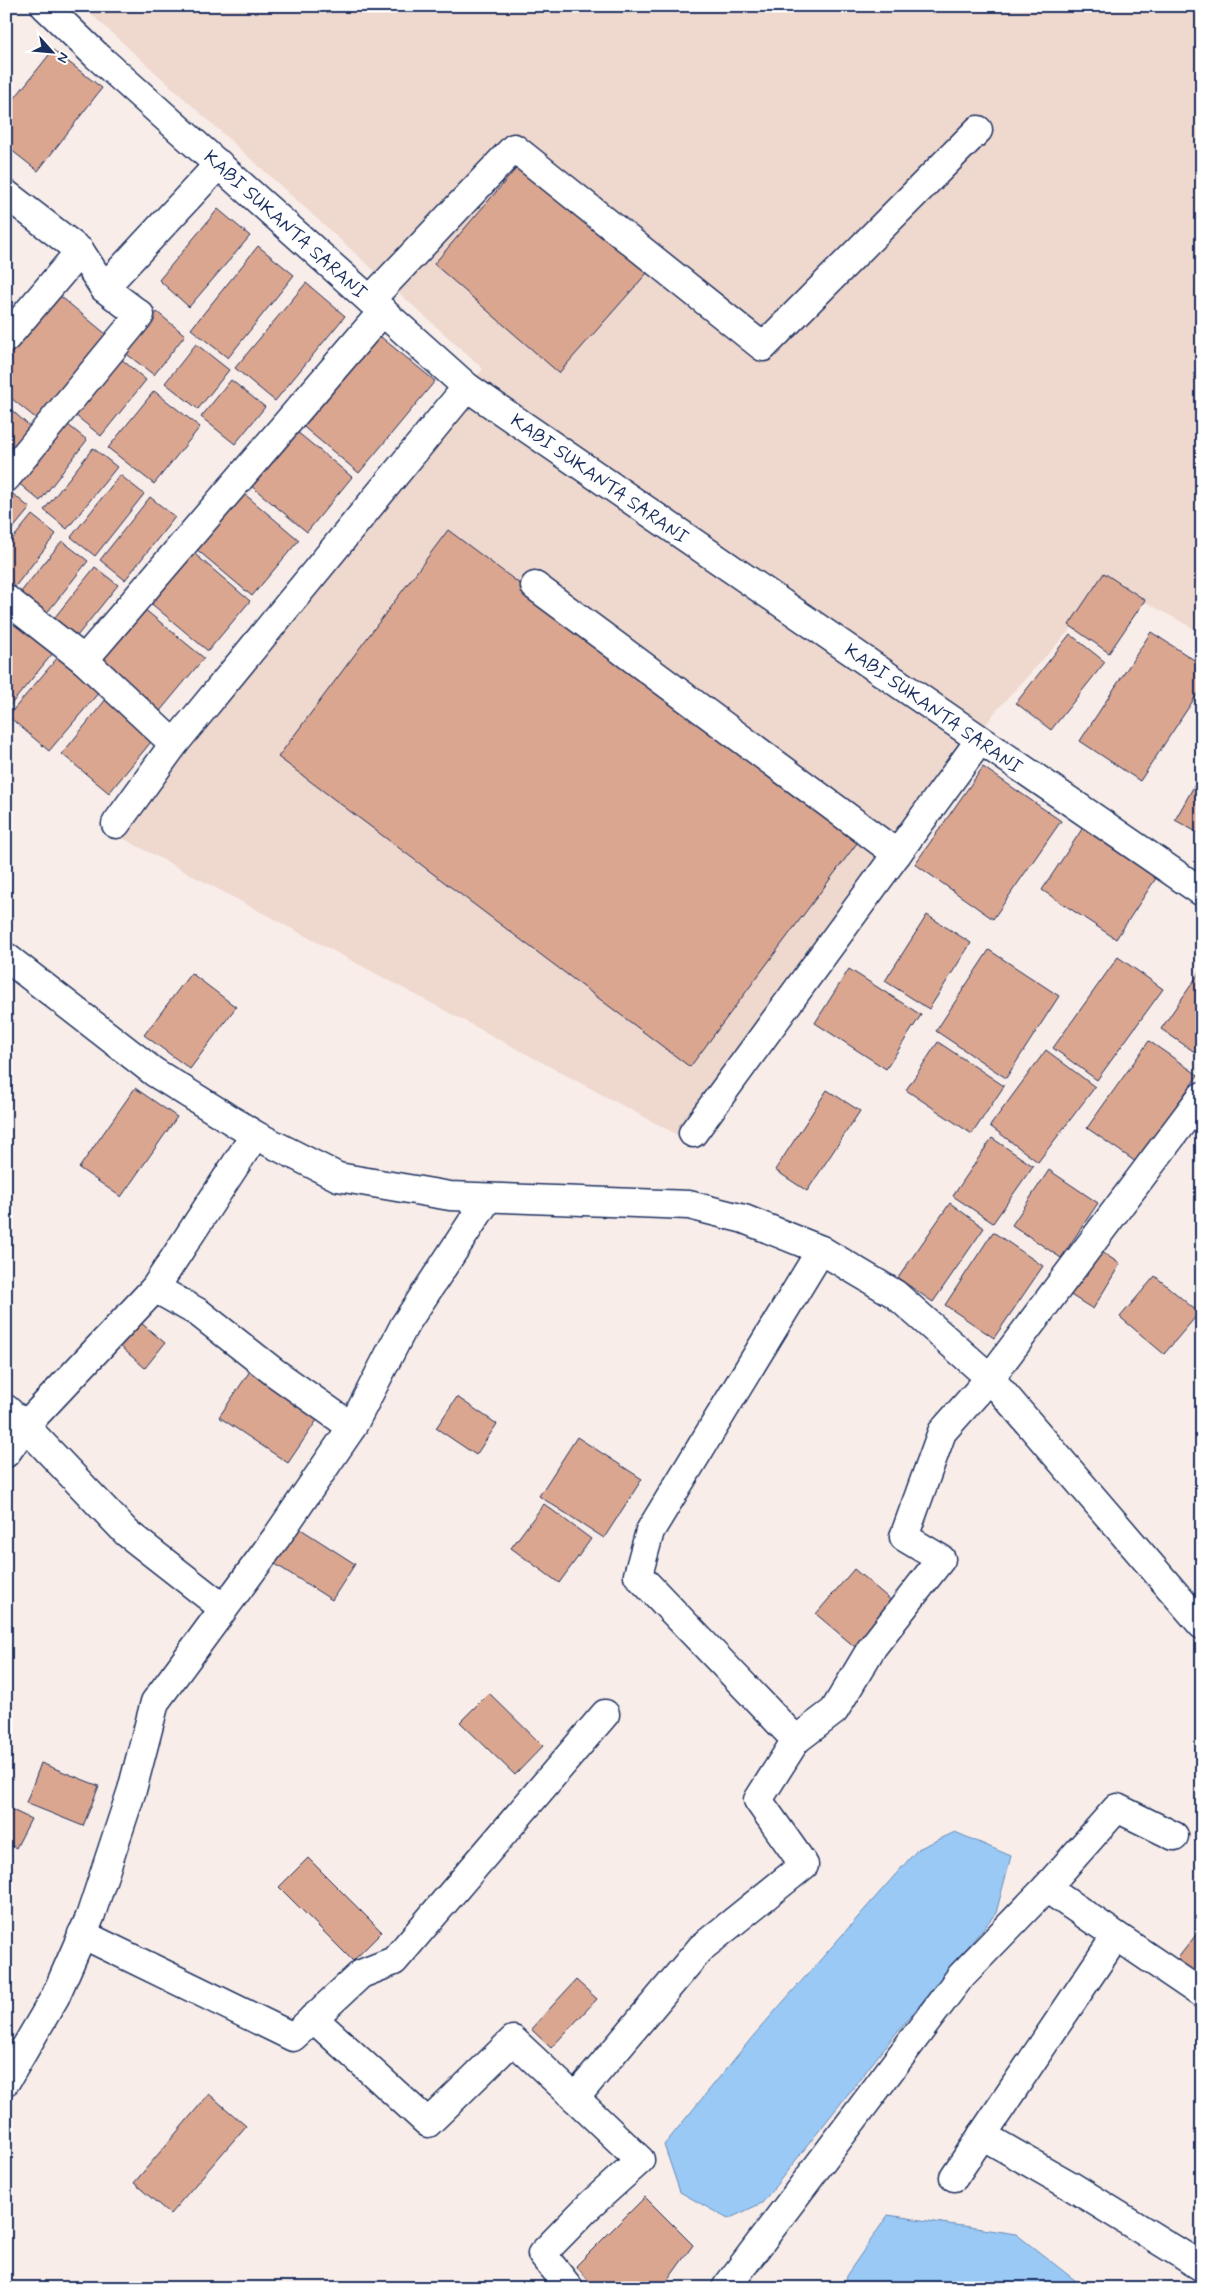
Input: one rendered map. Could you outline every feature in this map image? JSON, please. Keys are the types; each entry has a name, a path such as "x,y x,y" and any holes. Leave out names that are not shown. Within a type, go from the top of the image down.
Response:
{"street":[{"name":"KABI SUKANTA SARANI","path":"45,6 96,55 467,386 1202,892"},
{"path":"84,660 376,306 514,148 763,347 978,130"},
{"path":"104,288 219,164"},
{"path":"6,194 80,252 104,288 140,315 6,478"},
{"path":"6,338 80,252"},
{"path":"116,824 174,744 467,386"},
{"path":"535,586 897,854"},
{"path":"6,599 84,660 174,744"},
{"path":"693,1133 980,740"},
{"path":"6,957 154,1072 256,1135 338,1177 450,1196 689,1205 744,1219 821,1250 895,1294 990,1378 1202,1625"},
{"path":"575,2098 702,1948 804,1865 758,1800 796,1740 834,1711 871,1649 941,1559 904,1537 942,1432 990,1378 1192,1127 1202,1096"},
{"path":"6,1454 16,1418 155,1288 256,1135"},
{"path":"6,2081 54,1997 90,1916 132,1790 155,1702 276,1538 352,1427 404,1326 488,1198"},
{"path":"796,1740 638,1575 650,1531 821,1250"},
{"path":"155,1288 199,1313 274,1372 352,1427"},
{"path":"16,1418 127,1533 223,1608"},
{"path":"82,1934 293,2037 361,1974 394,1961 605,1714"},
{"path":"726,2288 961,1976 1046,1888 1117,1808 1174,1836"},
{"path":"1046,1888 1202,1994"},
{"path":"954,2177 1116,1936"},
{"path":"313,2018 428,2123 513,2040 640,2160 589,2206 542,2254 569,2288"},
{"path":"982,2135 1071,2186 1202,2267"}],"shaded area":[{"path":"82,6 1202,6 1202,633 1112,584 995,712 689,1141 113,833 483,369"}],"water":[{"path":"955,1832 1011,1856 996,1913 893,2037 762,2203 728,2219 680,2192 664,2145 754,2035 918,1849"},
{"path":"888,2215 1016,2234 1085,2288 844,2288 846,2276"}],"building":[{"path":"53,50 102,88 38,171 6,146 6,109"},
{"path":"521,163 647,273 559,373 434,264"},
{"path":"218,209 250,236 189,307 159,280"},
{"path":"258,246 294,275 228,358 191,329"},
{"path":"306,283 345,316 275,401 235,368"},
{"path":"59,295 107,335 38,420 6,394 6,360"},
{"path":"157,312 185,335 154,375 124,352"},
{"path":"376,333 435,381 359,473 300,424"},
{"path":"196,344 229,370 198,409 165,383"},
{"path":"120,358 146,380 101,436 75,415"},
{"path":"231,380 265,407 235,444 201,417"},
{"path":"154,391 200,427 154,484 108,448"},
{"path":"6,405 37,433 6,466"},
{"path":"63,421 87,440 40,501 16,481"},
{"path":"296,431 352,477 307,532 250,485"},
{"path":"93,448 117,467 67,529 44,510"},
{"path":"120,475 144,494 95,556 71,537"},
{"path":"8,490 30,508 6,537 6,492"},
{"path":"242,492 299,540 252,596 195,548"},
{"path":"150,497 175,517 125,580 100,560"},
{"path":"32,515 56,534 10,593 6,590 6,547"},
{"path":"448,530 860,839 690,1067 278,757"},
{"path":"62,541 88,561 42,619 16,598"},
{"path":"189,549 250,601 208,651 147,600"},
{"path":"95,567 118,585 73,641 51,622"},
{"path":"1104,573 1145,600 1109,653 1069,625"},
{"path":"138,604 204,658 160,711 94,657"},
{"path":"6,615 53,653 8,708 6,707"},
{"path":"1151,632 1202,665 1202,687 1140,781 1080,741"},
{"path":"1070,634 1105,662 1051,730 1016,703"},
{"path":"59,656 100,691 49,751 8,716"},
{"path":"107,698 155,737 109,793 62,754"},
{"path":"983,767 1061,821 993,919 915,864"},
{"path":"1202,772 1202,835 1175,820"},
{"path":"1086,823 1160,872 1116,939 1042,890"},
{"path":"927,915 971,943 929,1009 885,981"},
{"path":"989,950 1059,996 1006,1078 936,1031"},
{"path":"1118,957 1163,989 1097,1080 1053,1048"},
{"path":"849,969 921,1015 886,1069 815,1023"},
{"path":"1202,969 1202,1057 1161,1029"},
{"path":"191,973 236,1007 190,1069 144,1035"},
{"path":"1149,1041 1198,1075 1136,1162 1087,1128"},
{"path":"938,1042 1004,1086 972,1134 906,1090"},
{"path":"1046,1050 1095,1087 1038,1162 990,1126"},
{"path":"135,1088 177,1117 121,1197 79,1168"},
{"path":"827,1090 860,1111 807,1191 775,1170"},
{"path":"992,1138 1033,1166 993,1223 953,1196"},
{"path":"1049,1170 1098,1203 1061,1258 1012,1225"},
{"path":"950,1203 984,1228 933,1302 898,1278"},
{"path":"993,1232 1043,1266 994,1338 945,1305"},
{"path":"1096,1248 1120,1264 1093,1309 1069,1294"},
{"path":"1155,1276 1199,1313 1164,1354 1120,1317"},
{"path":"134,1317 165,1343 145,1368 114,1341"},
{"path":"250,1371 319,1417 288,1463 219,1417"},
{"path":"457,1397 497,1424 476,1455 436,1428"},
{"path":"577,1437 642,1479 604,1538 539,1496"},
{"path":"544,1504 591,1539 559,1583 511,1548"},
{"path":"296,1526 355,1564 332,1600 272,1562"},
{"path":"854,1569 893,1602 855,1647 816,1614"},
{"path":"489,1693 543,1746 515,1775 460,1722"},
{"path":"41,1763 99,1786 83,1826 26,1803"},
{"path":"6,1807 31,1819 16,1848 6,1843"},
{"path":"308,1858 382,1932 353,1961 279,1887"},
{"path":"1202,1927 1202,1981 1175,1962"},
{"path":"576,1980 597,1999 551,2048 531,2029"},
{"path":"209,2094 246,2126 170,2214 134,2183"},
{"path":"645,2197 693,2245 662,2288 595,2288 576,2266"}]}
